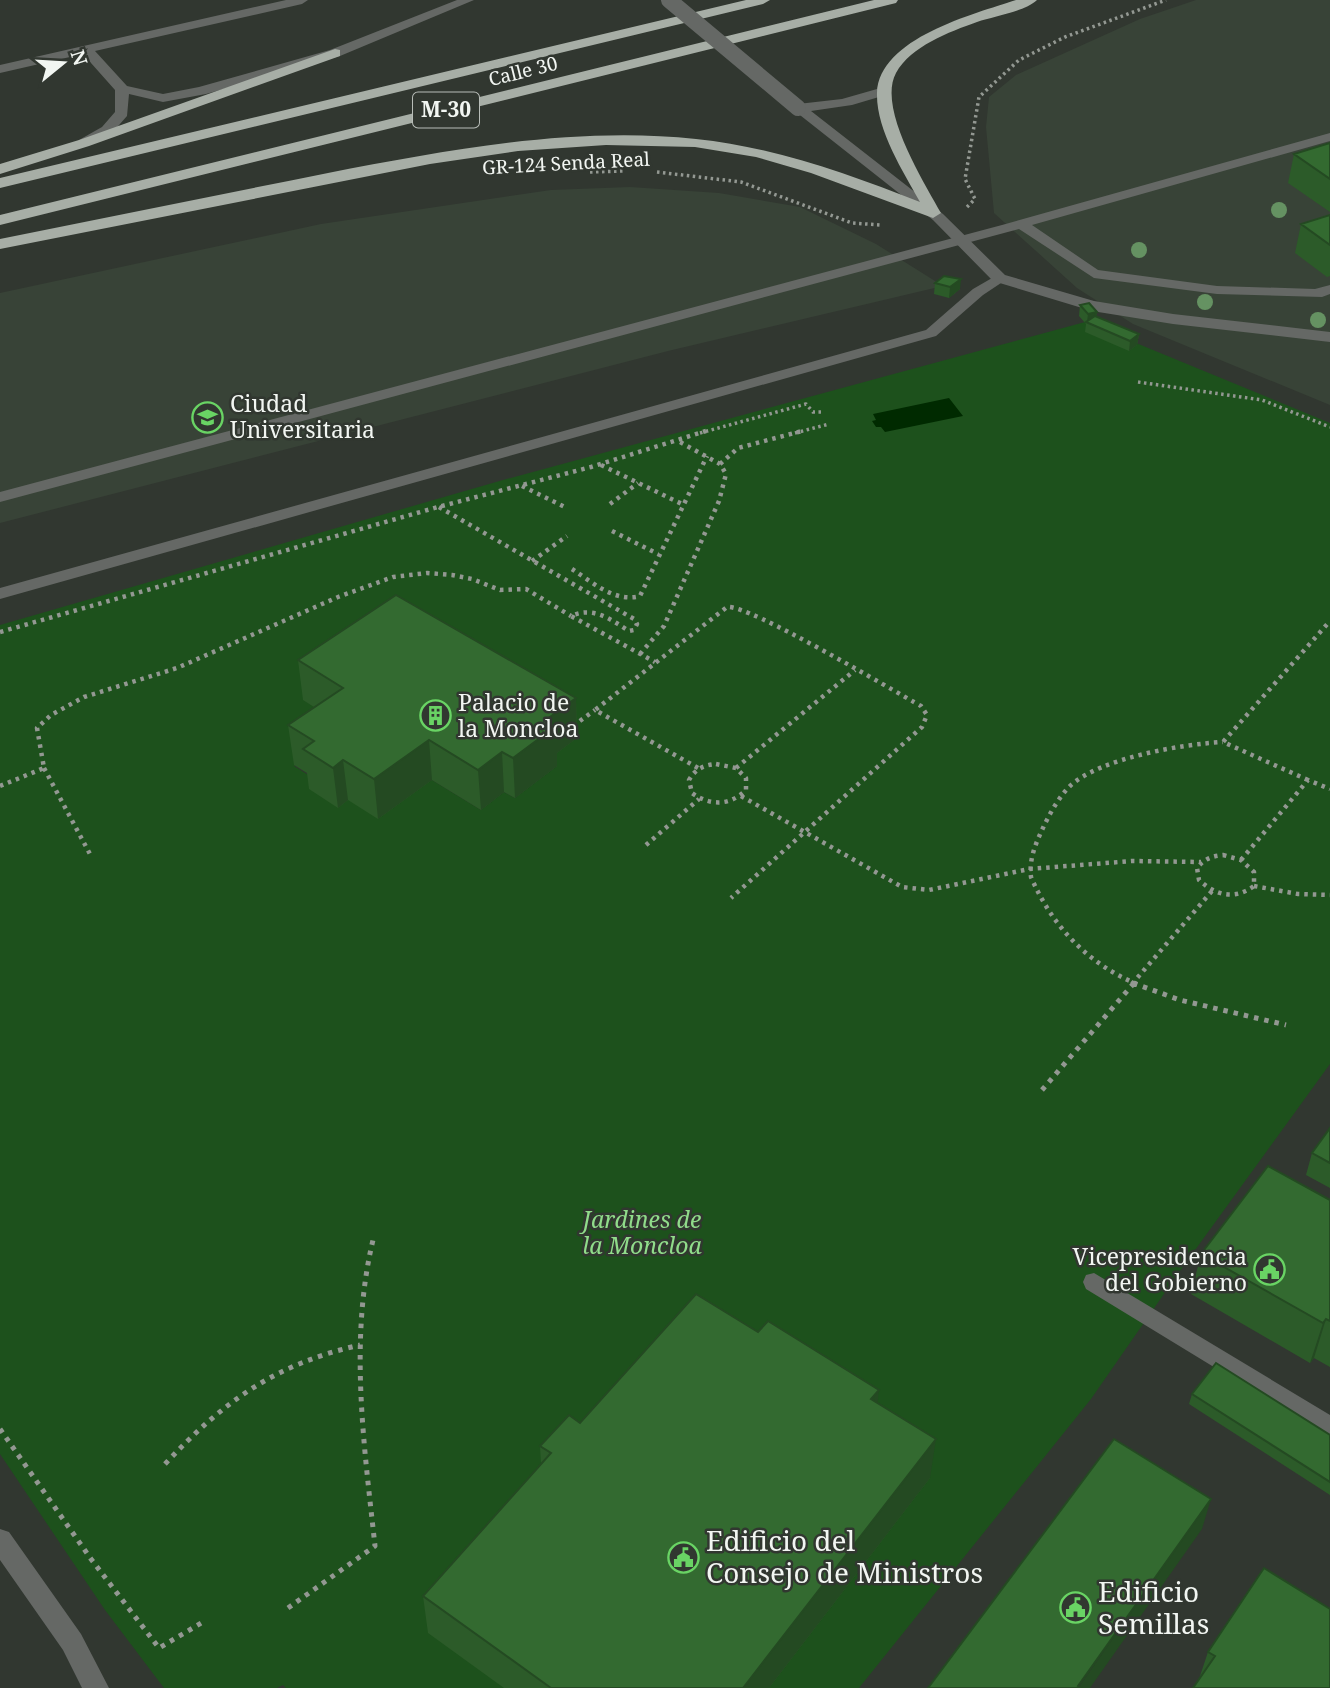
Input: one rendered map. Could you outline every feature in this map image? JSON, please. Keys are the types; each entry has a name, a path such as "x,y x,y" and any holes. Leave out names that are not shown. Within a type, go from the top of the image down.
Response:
{"highway":[{"name":"Calle 30","path":"0,183 762,0"},
{"name":"Calle 30","path":"0,220 891,0"},
{"path":"936,215 895,137 884,91 892,66 918,43 1030,0"},
{"path":"0,169 84,143 335,53"},
{"path":"0,244 457,153 565,141 696,143 760,154 844,177 936,215"}],"street":[{"path":"669,0 798,107 936,215 999,278 1092,306 1173,319 1330,337"},
{"path":"798,107 830,106 860,100 884,91"}],"lane":[{"path":"0,69 302,0"},
{"path":"87,50 122,89 163,98 201,91 335,53 468,0"},
{"path":"84,143 107,130 122,113 122,89"},
{"path":"0,497 962,240 1330,137"},
{"path":"1019,223 1094,274 1217,290 1317,294 1330,289"},
{"path":"0,594 167,545 931,333 978,292 999,278"},
{"path":"1094,1282 1330,1428"},
{"path":"0,1540 72,1642 96,1688"}],"path":[{"name":"GR-124 Senda Real","path":"649,171 741,182 852,223 874,226 907,224 936,215 963,212 975,199 965,179 979,97 1018,60 1065,37 1166,0"},
{"name":"GR-124 Senda Real","path":"579,173 635,171"},
{"path":"1138,382 1262,400 1330,427"},
{"path":"0,632 438,507 600,465 722,426 806,404 813,412 824,412"},
{"path":"720,464 738,448 829,424"},
{"path":"640,654 664,626 719,501 726,474 720,464 678,441"},
{"path":"572,569 621,597 634,599 640,596 707,456"},
{"path":"600,465 682,504"},
{"path":"610,504 638,483"},
{"path":"521,485 565,507"},
{"path":"438,507 634,619 637,624 634,630 629,631 594,611 584,610 571,616"},
{"path":"612,531 659,554"},
{"path":"533,561 567,536"},
{"path":"91,856 44,768 37,728 50,714 80,698 174,669 393,577 427,573 452,575 472,579 500,590 526,589 655,662"},
{"path":"573,726 727,607 734,606 921,706 927,715 922,727 731,898"},
{"path":"1223,743 1330,621"},
{"path":"736,768 855,670"},
{"path":"595,710 698,768"},
{"path":"1286,1025 1207,1008 1133,985 1081,951 1045,903 1029,869 1042,828 1058,800 1072,783 1128,757 1161,748 1223,743 1330,789"},
{"path":"716,764 736,768 746,778 746,790 741,796 726,803 699,799 692,793 689,780 698,768 716,764"},
{"path":"0,786 44,768"},
{"path":"1241,860 1308,780"},
{"path":"741,796 803,834 902,887 929,890 1029,869 1132,861 1201,862"},
{"path":"646,845 699,799"},
{"path":"1254,886 1254,872 1241,860 1223,855 1207,858 1197,868 1199,880 1221,895 1241,895 1254,886 1285,892 1330,895"},
{"path":"1042,1090 1212,891"},
{"path":"288,1608 375,1546 365,1452 360,1345 363,1281 373,1240"},
{"path":"165,1465 216,1410 266,1377 325,1351 360,1345"},
{"path":"0,1429 159,1648 203,1622"}],"shaded area":[{"path":"1196,0 1330,0 1330,405 1133,324 1077,288 994,213 986,127 989,97 1016,75 1140,19"},
{"name":"Ciudad Universitaria","path":"630,187 719,193 800,207 876,244 943,286 668,351 0,523 0,293 321,224 551,190"},
{"path":"949,398 963,416 885,432 872,421 876,420 873,414"}],"green space":[{"name":"Jardines de la Moncloa","path":"1085,322 1330,423 1330,1064 1091,1399 859,1688 286,1688 283,1685 277,1688 164,1688 105,1610 0,1454 0,625 503,480","holes":["304,700 557,766 515,798 504,792 481,810 432,780 348,800 294,766 347,728"]}],"building":[{"path":"1330,143 1330,179 1294,154"},
{"path":"1330,215 1330,245 1301,224"},
{"path":"944,276 961,279 950,287 935,283"},
{"path":"1089,303 1097,312 1088,314 1080,305"},
{"path":"1095,316 1139,334 1130,341 1086,322"},
{"name":"Palacio de la Moncloa","path":"396,595 576,698 546,720 556,726 513,758 502,752 478,770 429,740 374,779 343,760 333,768 303,749 314,741 288,725 343,688 298,660"},
{"path":"1330,1128 1330,1163 1312,1153"},
{"path":"1268,1166 1330,1200 1330,1321 1326,1319 1323,1323 1201,1254"},
{"name":"Edificio del Consejo de Ministros","path":"696,1294 758,1332 768,1321 879,1390 871,1399 936,1439 743,1688 551,1688 423,1596 551,1453 540,1446 569,1415 580,1423"},
{"path":"1216,1363 1330,1435 1330,1482 1192,1394"},
{"name":"Edificio Semillas","path":"1114,1439 1211,1499 1078,1686 1081,1688 928,1688"},
{"name":"Edificio Semillas","path":"1264,1568 1330,1609 1330,1688 1193,1688 1215,1656 1208,1652"}],"place":[{"name":"Ciudad Universitaria","path":"207,417"},
{"name":"Palacio de la Moncloa","path":"435,716"},
{"name":"Vicepresidencia del Gobierno","path":"1270,1270"},
{"name":"Edificio del Consejo de Ministros","path":"683,1557"},
{"name":"Edificio Semillas","path":"1075,1608"}]}
